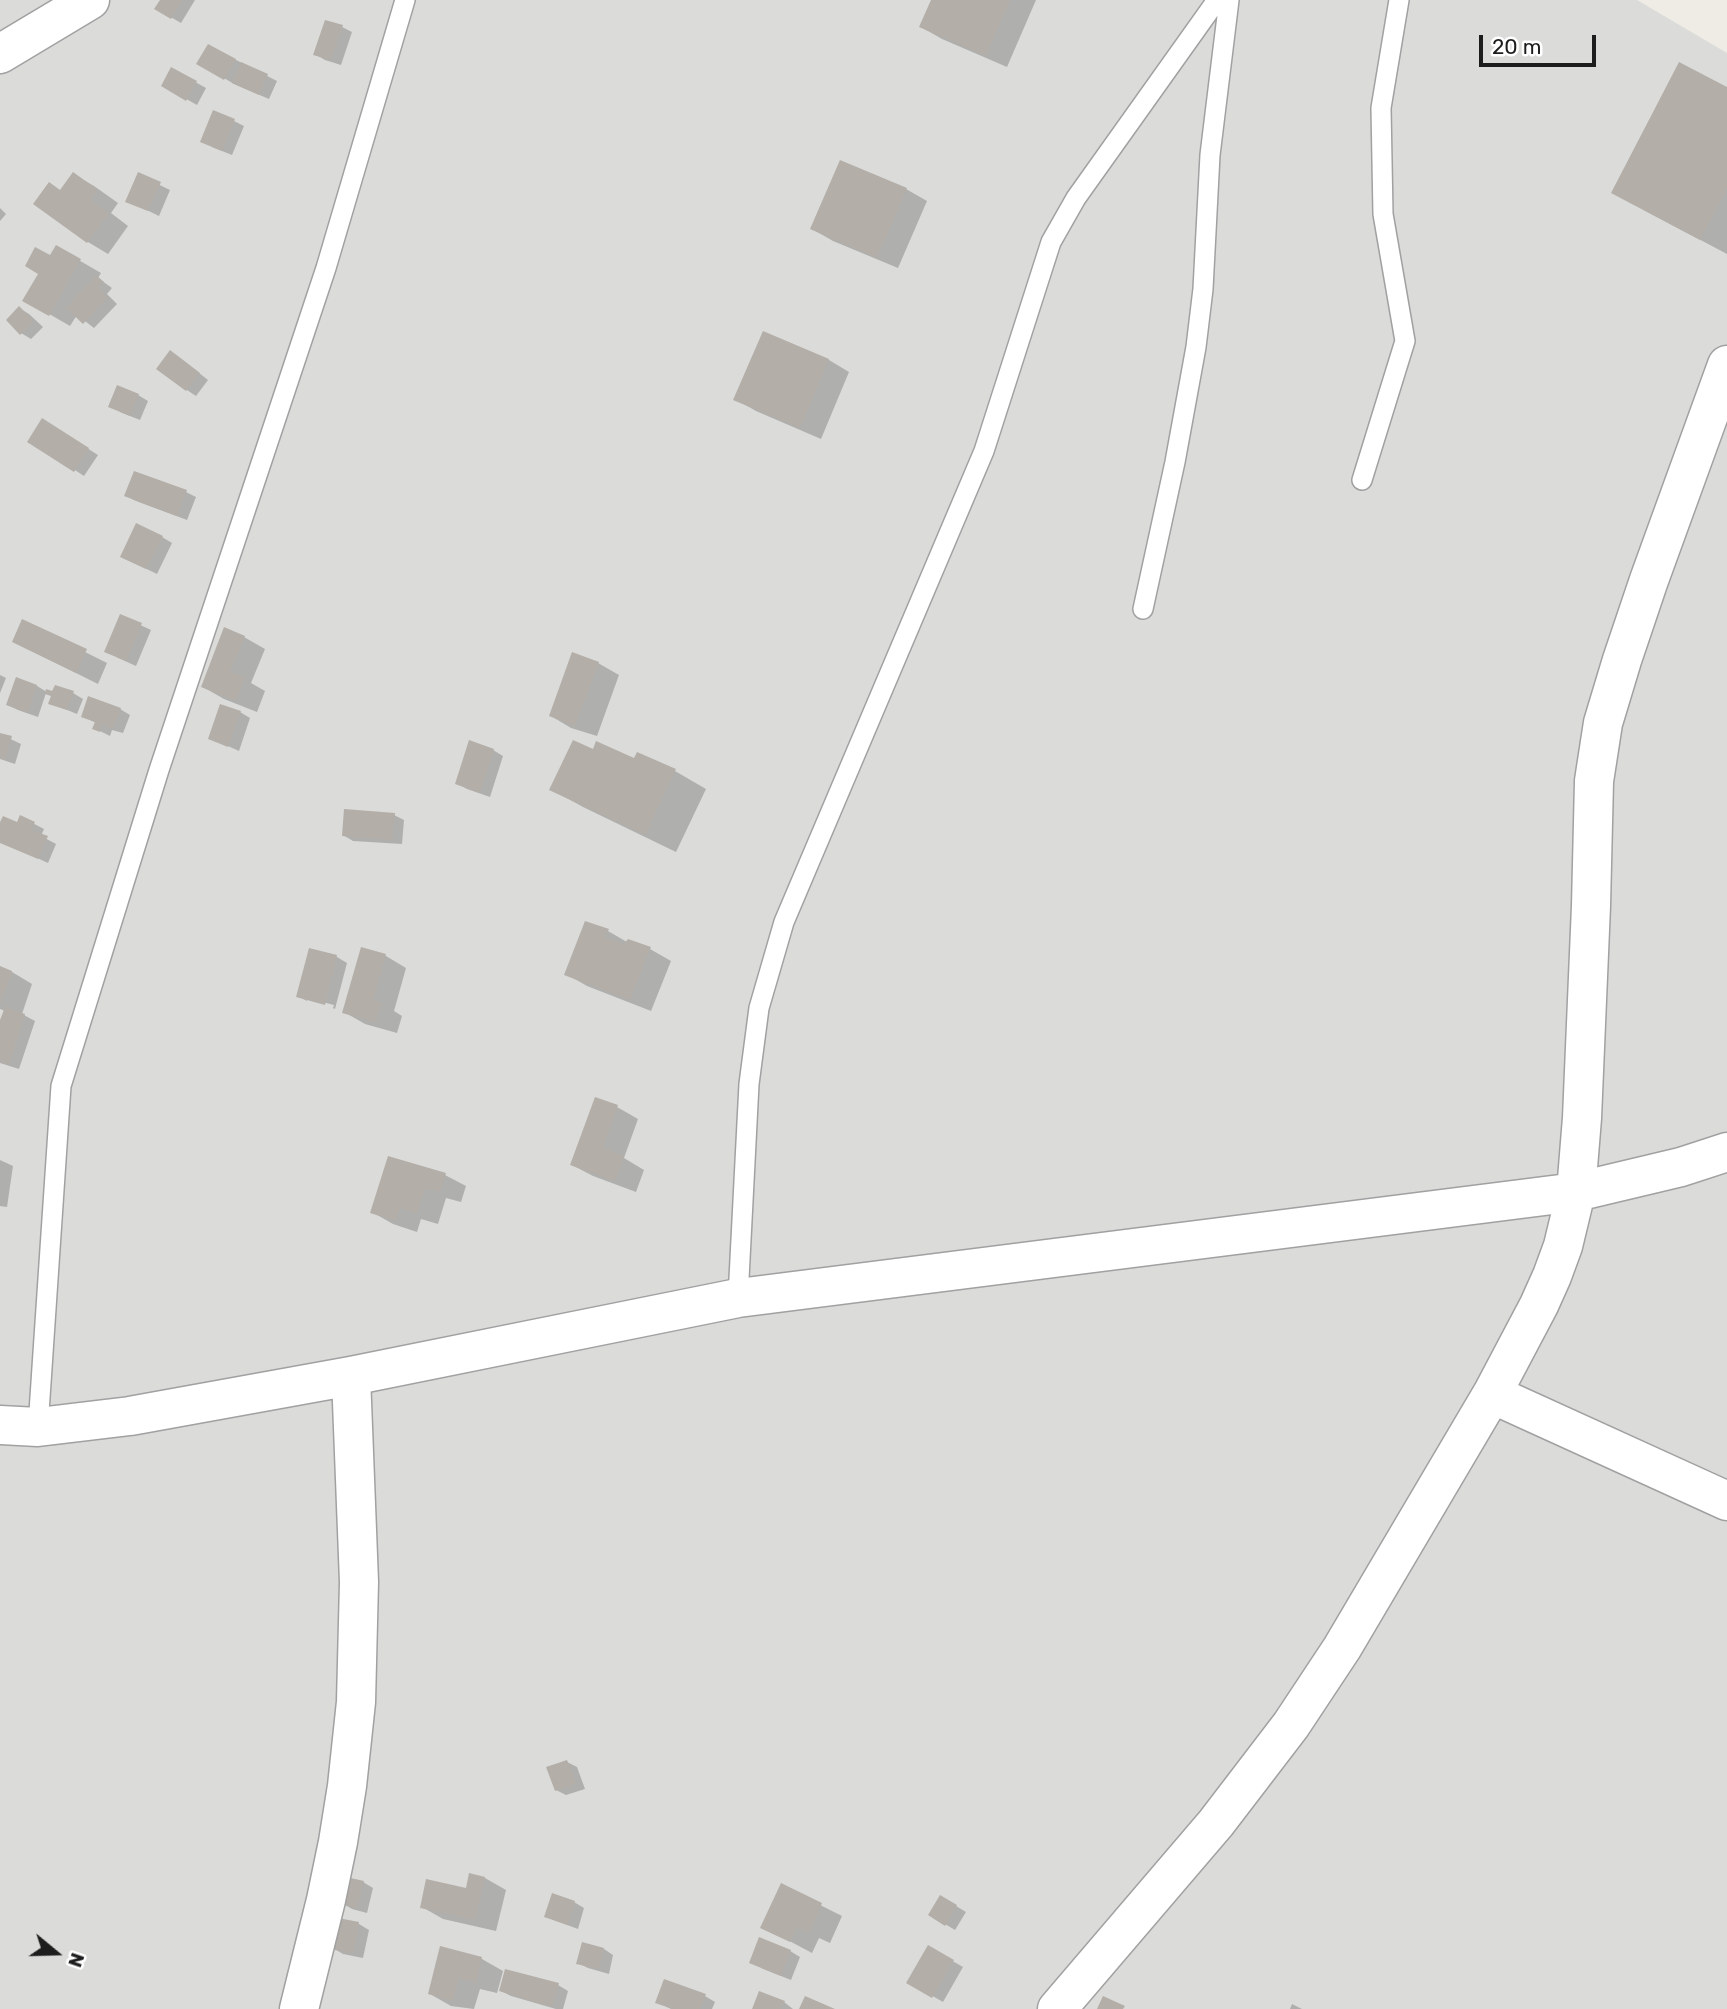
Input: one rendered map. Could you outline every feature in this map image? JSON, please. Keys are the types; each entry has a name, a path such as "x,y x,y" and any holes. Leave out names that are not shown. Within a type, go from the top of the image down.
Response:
{"street":[{"path":"0,54 90,0"},
{"path":"1057,2009 1216,1822 1291,1725 1342,1648 1492,1394 1552,1276 1563,1246 1576,1192 1588,985 1594,781 1604,723 1641,603 1727,366"},
{"path":"0,1426 38,1427 130,1416 351,1376 738,1298 1576,1192 1681,1167 1727,1152"},
{"path":"299,2009 338,1842 356,1702 359,1582 351,1376"},
{"path":"1492,1394 1727,1501"}],"lane":[{"path":"38,1427 61,1086 159,770 326,268 405,0"},
{"path":"738,1298 749,1084 759,1008 784,922 984,451 1051,242 1076,198 1217,0"},
{"path":"1143,609 1175,462 1196,347 1203,289 1210,155 1229,0"},
{"path":"1362,480 1405,341 1383,214 1382,187 1381,108 1399,0"}],"shaded area":[{"path":"0,0 1637,0 1727,53 1727,2009 0,2009"}],"building":[{"path":"160,0 182,0 171,19 154,9"},
{"path":"931,0 1010,0 986,56 919,27"},
{"path":"325,20 343,25 331,60 313,55"},
{"path":"208,44 236,59 224,80 196,64"},
{"path":"241,62 268,74 259,95 232,83"},
{"path":"1679,62 1727,87 1727,189 1700,240 1611,193"},
{"path":"171,67 197,81 186,101 161,86"},
{"path":"213,110 235,119 222,151 200,142"},
{"path":"840,160 907,188 877,258 810,229"},
{"path":"73,172 98,190 91,200 109,213 87,243 33,204 49,182 60,190"},
{"path":"138,172 161,182 148,211 125,202"},
{"path":"56,245 81,259 49,316 22,301 38,274 25,266 35,247 50,255"},
{"path":"96,275 104,282 98,287 108,297 83,324 66,308"},
{"path":"19,306 34,321 20,335 6,320"},
{"path":"763,331 829,359 800,428 733,400"},
{"path":"170,350 200,373 186,391 156,369"},
{"path":"117,385 139,394 130,416 108,407"},
{"path":"42,418 89,448 74,472 27,442"},
{"path":"134,471 187,490 177,516 124,496"},
{"path":"136,523 163,536 146,569 120,557"},
{"path":"120,614 142,623 126,661 104,652"},
{"path":"22,619 87,649 76,673 12,642"},
{"path":"224,627 245,636 230,672 245,677 236,701 201,687"},
{"path":"572,652 599,662 575,726 549,716"},
{"path":"16,677 37,685 28,713 6,705"},
{"path":"55,685 74,691 67,710 48,704 51,696 45,694 46,689 52,691"},
{"path":"88,696 121,708 113,729 102,725 100,732 92,729 95,722 81,717"},
{"path":"220,704 241,711 228,747 208,739"},
{"path":"0,733 12,736 5,759 0,758"},
{"path":"469,740 494,749 480,793 455,784"},
{"path":"573,740 593,749 596,741 634,758 637,752 676,769 645,835 549,790"},
{"path":"344,809 395,813 392,840 342,836"},
{"path":"20,815 35,822 31,830 48,836 38,859 0,843 0,822 3,816 17,822"},
{"path":"585,921 609,929 605,937 624,944 628,939 651,947 630,1000 564,975"},
{"path":"361,947 386,954 373,1000 382,1002 376,1022 342,1013"},
{"path":"309,948 337,955 325,1005 296,997"},
{"path":"0,966 12,971 0,1005"},
{"path":"5,1007 25,1014 9,1065 0,1062 0,1020"},
{"path":"595,1097 618,1105 603,1148 624,1156 615,1181 570,1165"},
{"path":"388,1156 446,1173 440,1192 425,1188 417,1214 400,1208 396,1221 370,1213"},
{"path":"567,1760 576,1783 555,1791 546,1767"},
{"path":"469,1873 485,1877 475,1920 420,1908 426,1879 466,1888"},
{"path":"346,1877 364,1881 357,1908 340,1904"},
{"path":"781,1883 822,1903 809,1933 797,1928 790,1942 760,1928"},
{"path":"552,1893 575,1901 568,1925 544,1917"},
{"path":"940,1895 957,1905 945,1926 928,1915"},
{"path":"338,1918 359,1922 353,1954 331,1949"},
{"path":"759,1937 791,1950 781,1976 749,1963"},
{"path":"582,1942 604,1948 599,1969 576,1964"},
{"path":"928,1945 954,1960 932,1998 906,1983"},
{"path":"440,1946 482,1957 476,1983 459,1978 453,2001 428,1994"},
{"path":"505,1969 559,1983 552,2007 499,1991"},
{"path":"664,1979 706,1994 700,2009 673,2009 655,2003"},
{"path":"759,1991 785,2001 781,2009 752,2009"},
{"path":"805,1996 835,2009 799,2009"},
{"path":"1103,1996 1125,2006 1123,2009 1097,2009"}]}
